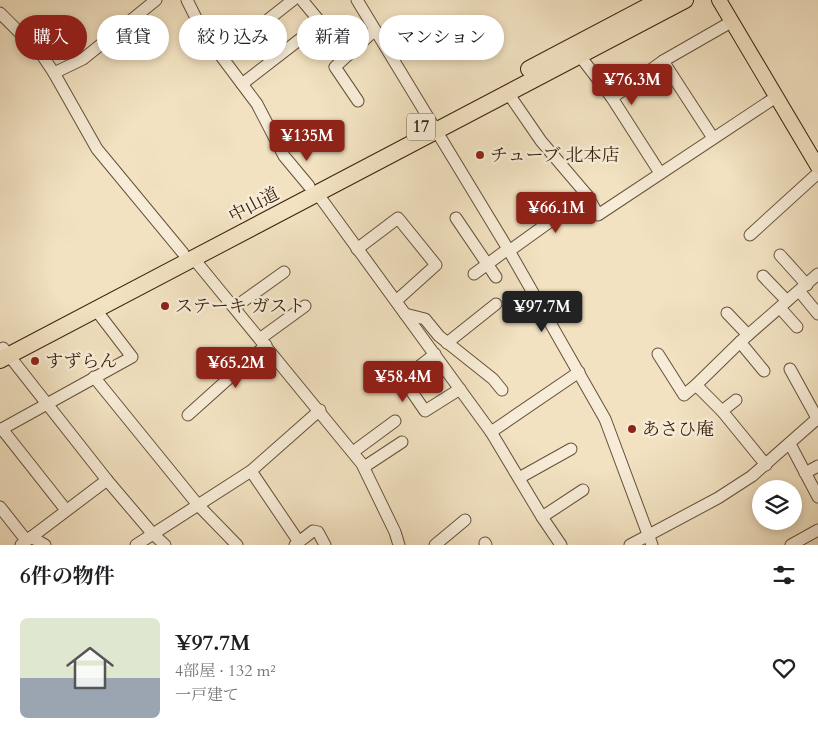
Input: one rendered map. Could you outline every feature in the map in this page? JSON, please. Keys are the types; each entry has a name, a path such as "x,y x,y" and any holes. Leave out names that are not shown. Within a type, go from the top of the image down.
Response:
{"highway":[{"name":"中山道","path":"3,353 433,127 660,0"},
{"name":"中山道","path":"433,127 508,93 685,0"},
{"name":"中山道","path":"3,353 96,310 188,256"}],"main road":[{"path":"719,0 818,167"}],"street":[{"path":"54,73 83,59 156,0"},
{"path":"188,0 203,32 257,104 284,156 313,189 491,432 561,545"},
{"path":"274,15 293,0"},
{"path":"242,84 320,23 302,0"},
{"path":"357,0 508,250 605,419 650,540"},
{"path":"0,13 42,55 97,149 188,256 235,307 353,452 364,467 395,532 398,545"},
{"path":"612,98 663,61 731,22"},
{"path":"358,101 335,67 376,30"},
{"path":"580,56 612,98 660,173"},
{"path":"663,61 713,138"},
{"path":"508,93 540,141 587,195 598,215 776,98"},
{"path":"750,235 818,167"},
{"path":"474,274 587,195"},
{"path":"358,249 398,218 436,265 396,301"},
{"path":"456,218 496,277"},
{"path":"780,255 818,314"},
{"path":"235,307 284,272"},
{"path":"658,354 684,395 818,274"},
{"path":"763,276 797,326"},
{"path":"447,343 496,304"},
{"path":"188,415 263,342 305,306"},
{"path":"66,510 1,429 94,376 132,357 96,310"},
{"path":"727,312 764,372"},
{"path":"405,314 425,319 447,343 493,379 502,390"},
{"path":"3,353 46,403 107,480 152,533 166,545"},
{"path":"434,354 403,379 425,410 460,389"},
{"path":"446,369 466,359"},
{"path":"630,545 650,540 766,466 818,418 790,368"},
{"path":"491,432 579,372"},
{"path":"94,376 198,505 237,545"},
{"path":"696,385 722,411 766,466"},
{"path":"722,411 736,400"},
{"path":"136,545 251,471 320,410"},
{"path":"353,452 394,421"},
{"path":"364,467 402,442"},
{"path":"790,444 818,497"},
{"path":"519,478 571,449"},
{"path":"805,473 818,466"},
{"path":"251,471 297,544 313,531 318,532 325,545"},
{"path":"26,541 107,480"},
{"path":"542,517 582,490"},
{"path":"0,507 26,541 45,545"},
{"path":"435,545 465,520"},
{"path":"791,545 818,530"}],"place":[{"name":"チューブ 北本店","path":"480,155"},
{"name":"ステーキ ガスト","path":"165,306"},
{"name":"すずらん","path":"35,361"},
{"name":"あさひ庵","path":"632,429"}]}
